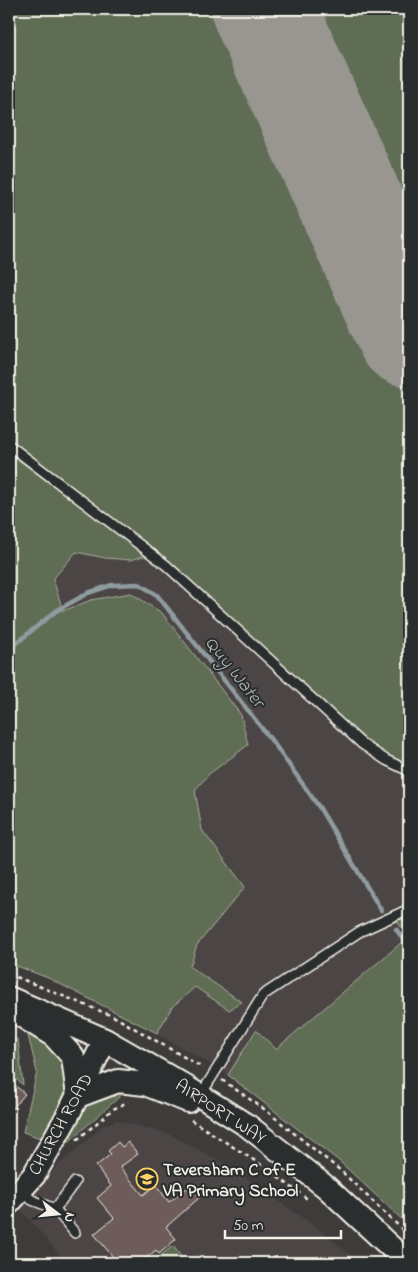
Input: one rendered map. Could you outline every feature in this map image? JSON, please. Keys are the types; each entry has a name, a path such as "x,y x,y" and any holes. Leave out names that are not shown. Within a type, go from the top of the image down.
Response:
{"street":[{"name":"AIRPORT WAY","path":"9,998 105,1040 248,1126 326,1187 408,1263"},
{"path":"9,1008 54,1036 73,1057 78,1096 118,1081 145,1084 248,1126"},
{"name":"CHURCH ROAD","path":"14,1196 34,1175 78,1096 105,1040"}],"lane":[{"path":"9,444 166,565 362,744 409,772"},
{"path":"200,1096 263,995 359,932 409,909"},
{"path":"55,1210 74,1182"},
{"path":"14,1196 32,1200 55,1210 75,1233"}],"path":[{"path":"72,1144 113,1108 132,1100"},
{"path":"185,1116 263,1166 318,1206"}],"shaded area":[{"path":"9,9 409,9 409,1226 339,1161 218,1068 136,1022 48,978 9,963"},
{"name":"Teversham C of E VA Primary School","path":"116,1120 169,1134 231,1167 331,1238 359,1263 66,1263 20,1208 23,1205 29,1204 35,1197 35,1192 59,1164 104,1125"}],"green space":[{"path":"9,9 409,9 409,767 385,756 361,739 186,577 154,550 9,441"},
{"path":"9,453 147,555 131,560 105,558 76,552 53,579 63,611 91,600 131,593 162,613 241,715 248,745 209,774 195,790 202,830 245,887 197,945 190,967 242,1002 229,1010 195,987 172,1007 157,1033 48,978 9,963"},
{"path":"409,916 409,1226 339,1161 228,1075 256,1030 276,1049 408,937 397,921"},
{"path":"27,1031 55,1047 66,1065 69,1081 63,1103 43,1139 23,1132 37,1072"},
{"path":"9,1037 18,1040 23,1085 9,1073"},
{"path":"127,1090 55,1154 82,1106"},
{"path":"173,1246 186,1263 151,1263"}],"building":[{"path":"9,1080 25,1094 9,1113"},
{"path":"118,1142 122,1147 128,1142 138,1154 120,1167 143,1195 156,1185 169,1202 191,1185 200,1197 166,1227 176,1239 159,1254 156,1250 140,1263 118,1263 94,1234 114,1218 97,1198 111,1186 96,1166 111,1154 108,1151"}],"waterway":[{"name":"Quy Water","path":"9,649 56,611 88,593 112,585 139,584 157,595 275,745 319,807 381,910"},
{"name":"Quy Water","path":"396,929 409,948"}],"taxiway":[{"path":"367,241 409,221"}],"runway":[{"path":"264,9 409,334"}],"place":[{"name":"Teversham C of E VA Primary School","path":"147,1179"}]}
